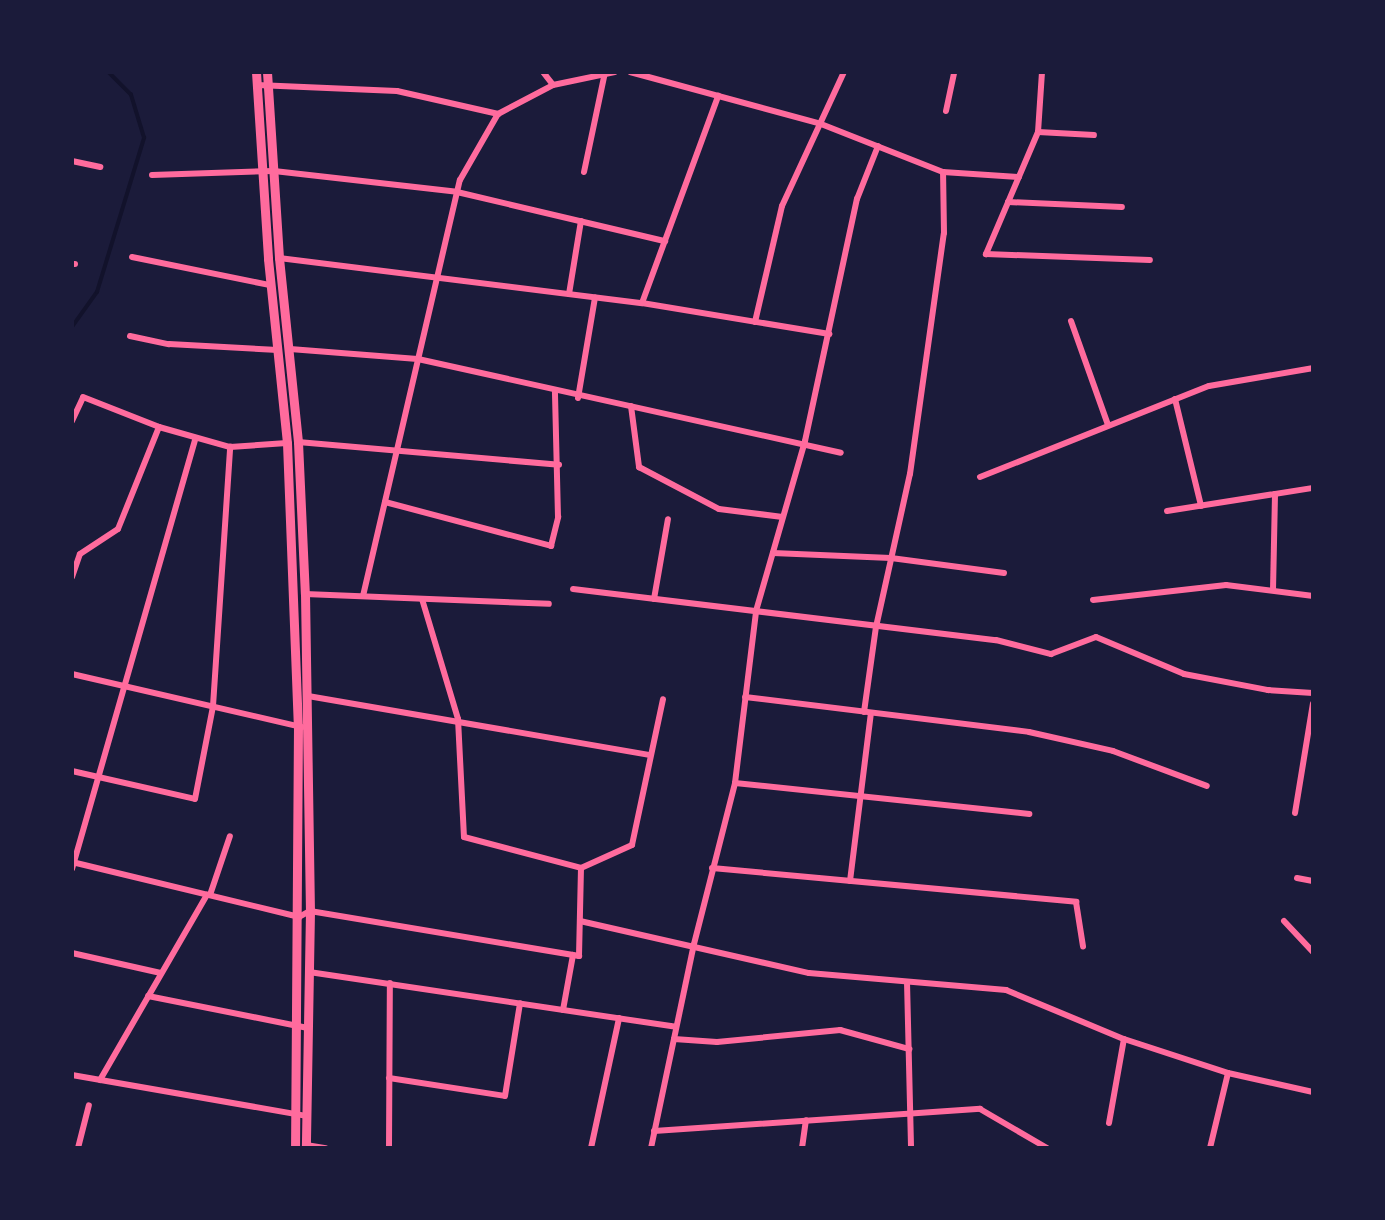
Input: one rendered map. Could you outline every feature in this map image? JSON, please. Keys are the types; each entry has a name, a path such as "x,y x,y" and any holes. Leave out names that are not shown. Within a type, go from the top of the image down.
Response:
{"main road":[{"path":"256,72 270,285 287,443 298,726 299,917 295,1148"},
{"path":"267,72 279,258 299,442 305,594 310,911 306,1147"}],"street":[{"path":"543,72 553,85"},
{"path":"363,596 457,192 498,114 553,85 615,72"},
{"path":"630,72 821,124 943,172 1019,177"},
{"path":"755,322 782,206 844,72"},
{"path":"946,111 954,72"},
{"path":"1042,72 1038,132 986,254 1150,260"},
{"path":"584,172 604,73"},
{"path":"257,85 397,90 498,114"},
{"path":"642,303 718,96"},
{"path":"1038,132 1094,135"},
{"path":"650,1148 694,944 735,783 756,611 805,441 858,199 878,146"},
{"path":"72,161 100,167"},
{"path":"152,175 274,170 457,192 665,241"},
{"path":"850,881 861,796 876,627 910,474 944,233 943,172"},
{"path":"1008,202 1122,207"},
{"path":"569,294 580,221"},
{"path":"132,257 270,285"},
{"path":"279,258 642,303 829,334"},
{"path":"578,398 595,298"},
{"path":"1071,321 1108,425"},
{"path":"130,336 169,344 278,350"},
{"path":"290,349 418,359 578,398 805,441 841,453"},
{"path":"980,477 1209,386 1313,368"},
{"path":"384,502 551,546 558,517 559,465 555,392"},
{"path":"72,421 83,397 159,427 230,447 287,443"},
{"path":"1175,399 1201,506"},
{"path":"631,406 639,467 719,509 783,517"},
{"path":"72,576 80,554 118,529 159,427"},
{"path":"195,439 72,865 299,917 310,911 579,956 581,868"},
{"path":"299,442 559,465"},
{"path":"72,771 195,799 213,706 230,447"},
{"path":"1167,511 1313,488"},
{"path":"1273,590 1275,494"},
{"path":"654,598 668,519"},
{"path":"773,553 891,558 1004,573"},
{"path":"1093,600 1226,585 1313,596"},
{"path":"573,589 996,640 1051,654 1096,636 1184,674 1268,690 1313,693"},
{"path":"305,594 549,604"},
{"path":"422,599 458,719 464,837 581,868 632,845 663,699"},
{"path":"72,674 309,728"},
{"path":"308,696 458,719 649,755"},
{"path":"745,697 1065,740 1113,751 1206,786"},
{"path":"1295,813 1313,703"},
{"path":"735,783 1030,814"},
{"path":"100,1080 208,895 230,836"},
{"path":"712,868 1076,902 1083,946"},
{"path":"1297,878 1313,881"},
{"path":"580,921 694,944 809,973 1006,990 1124,1039 1228,1073 1313,1092"},
{"path":"1284,921 1313,952"},
{"path":"72,953 161,973"},
{"path":"563,1010 573,955"},
{"path":"309,972 676,1027"},
{"path":"907,982 911,1148"},
{"path":"389,1148 390,984"},
{"path":"148,996 308,1028"},
{"path":"389,1078 505,1096 520,1003"},
{"path":"591,1148 619,1018"},
{"path":"674,1040 717,1042 840,1030 909,1049"},
{"path":"1109,1123 1124,1039"},
{"path":"1219,1148 1211,1147 1228,1073"},
{"path":"72,1075 307,1116"},
{"path":"78,1148 89,1105"},
{"path":"654,1131 980,1109 1047,1148"},
{"path":"802,1148 806,1120"},
{"path":"306,1147 327,1148"}],"waterway":[{"path":"72,327 97,292 144,138 131,95 108,72"}]}
